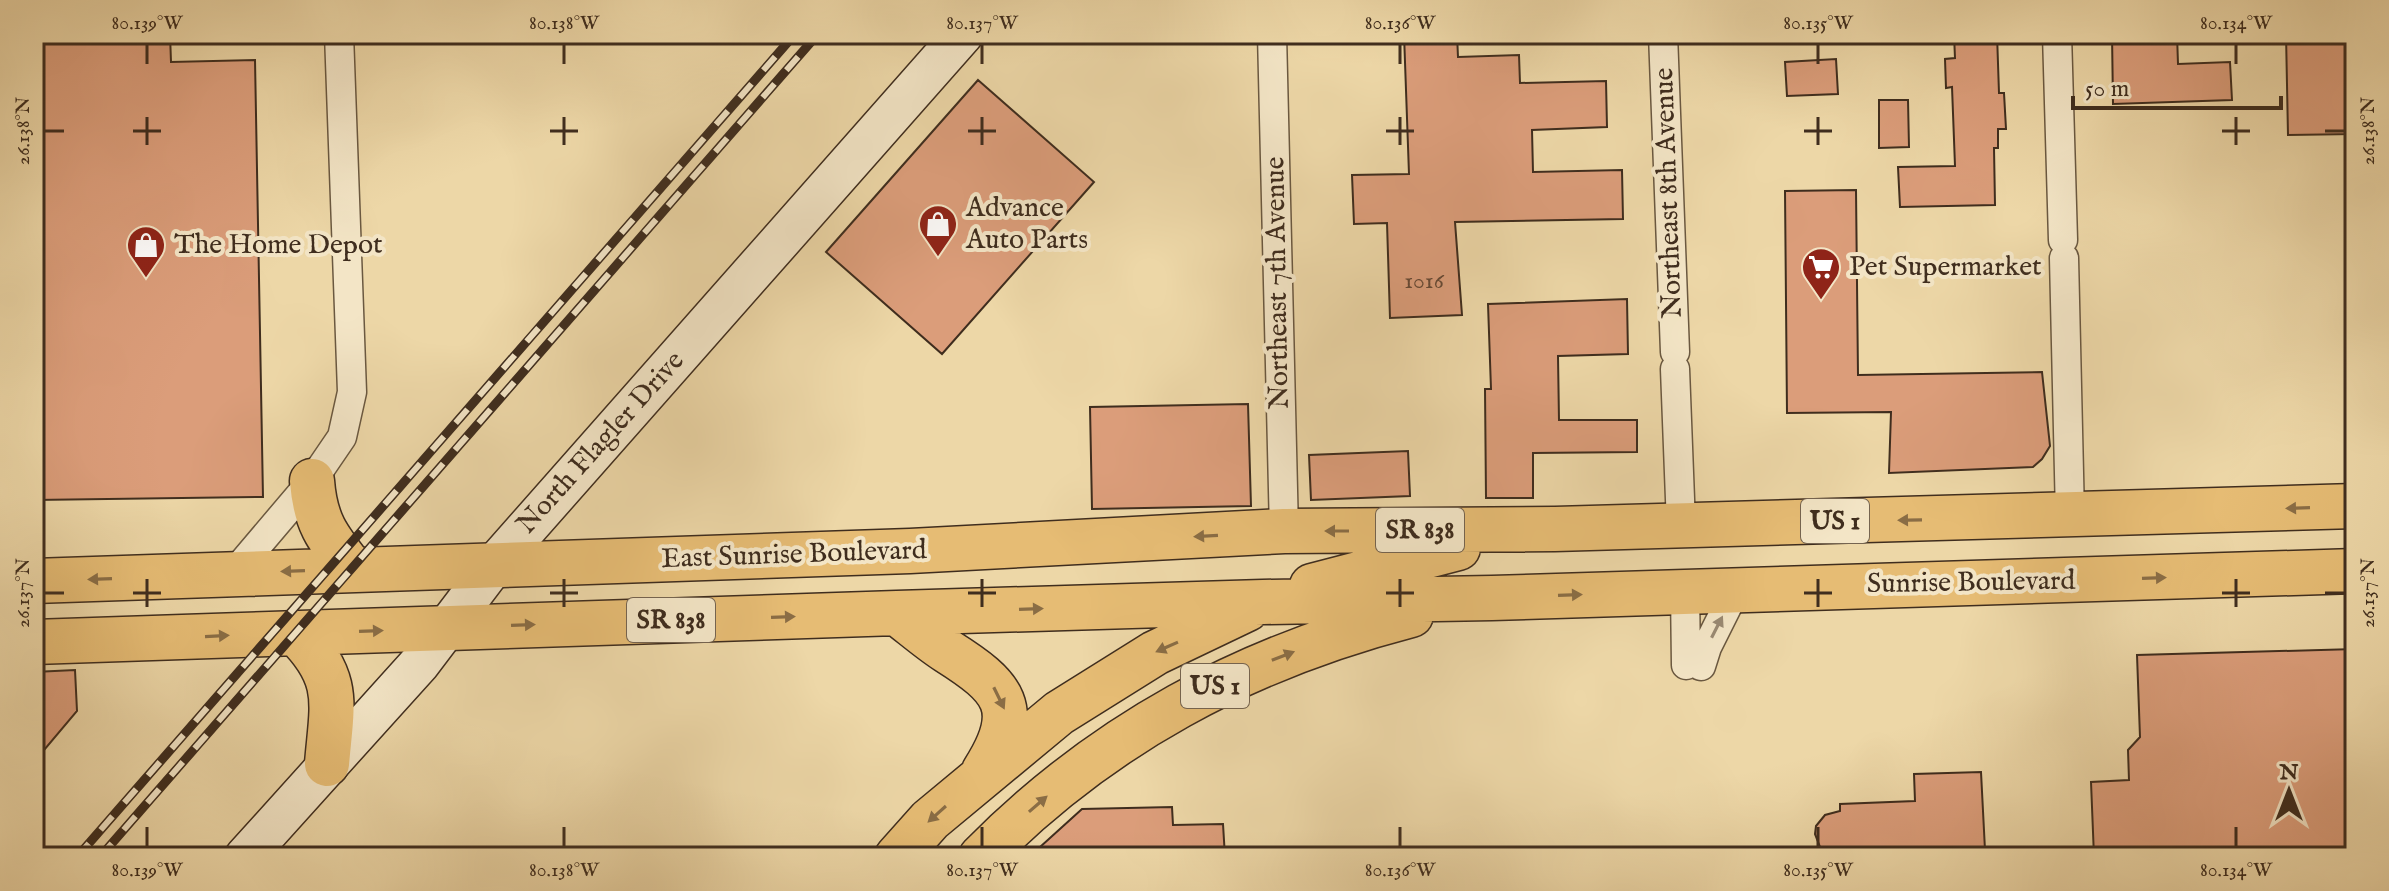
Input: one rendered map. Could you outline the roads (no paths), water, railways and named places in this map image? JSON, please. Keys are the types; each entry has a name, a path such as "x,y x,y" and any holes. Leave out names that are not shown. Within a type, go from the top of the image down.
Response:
{"main road":[{"path":"312,481 314,509 320,524 352,569"},
{"name":"US 1","path":"1555,529 2355,506"},
{"path":"2076,581 2085,564 2106,545 2163,512"},
{"path":"1263,602 1396,562 1555,529"},
{"name":"East Sunrise Boulevard","path":"34,581 910,551 1284,531 1555,529"},
{"name":"Sunrise Boulevard","path":"1492,598 2355,571"},
{"path":"139,638 203,600 234,573"},
{"name":"US 1","path":"981,857 1043,799 1108,749 1182,702 1259,665 1332,637 1492,598"},
{"name":"SR 838","path":"34,642 897,613 1492,598"},
{"name":"US 1","path":"897,857 930,820 1059,713 1155,653 1263,602"},
{"path":"897,613 971,665 999,693 1005,709 1005,728 996,753 981,776"},
{"path":"296,633 320,660 329,678 332,697 327,764"}],"street":[{"path":"234,573 312,481 342,437 352,392 339,34"},
{"name":"North Flagler Drive","path":"245,857 420,663 495,564 963,34"},
{"name":"Northeast 7th Avenue","path":"1272,34 1284,531"},
{"name":"Northeast 8th Avenue","path":"1663,34 1681,525"},
{"path":"2057,34 2070,516"},
{"path":"1685,590 1693,666 1707,647 1736,589"}],"railway":[{"path":"77,857 795,34"},
{"path":"100,857 818,34"}],"place":[{"name":"Advance Auto Parts","path":"938,258"},
{"name":"The Home Depot","path":"146,279"},
{"name":"Pet Supermarket","path":"1821,301"}]}
